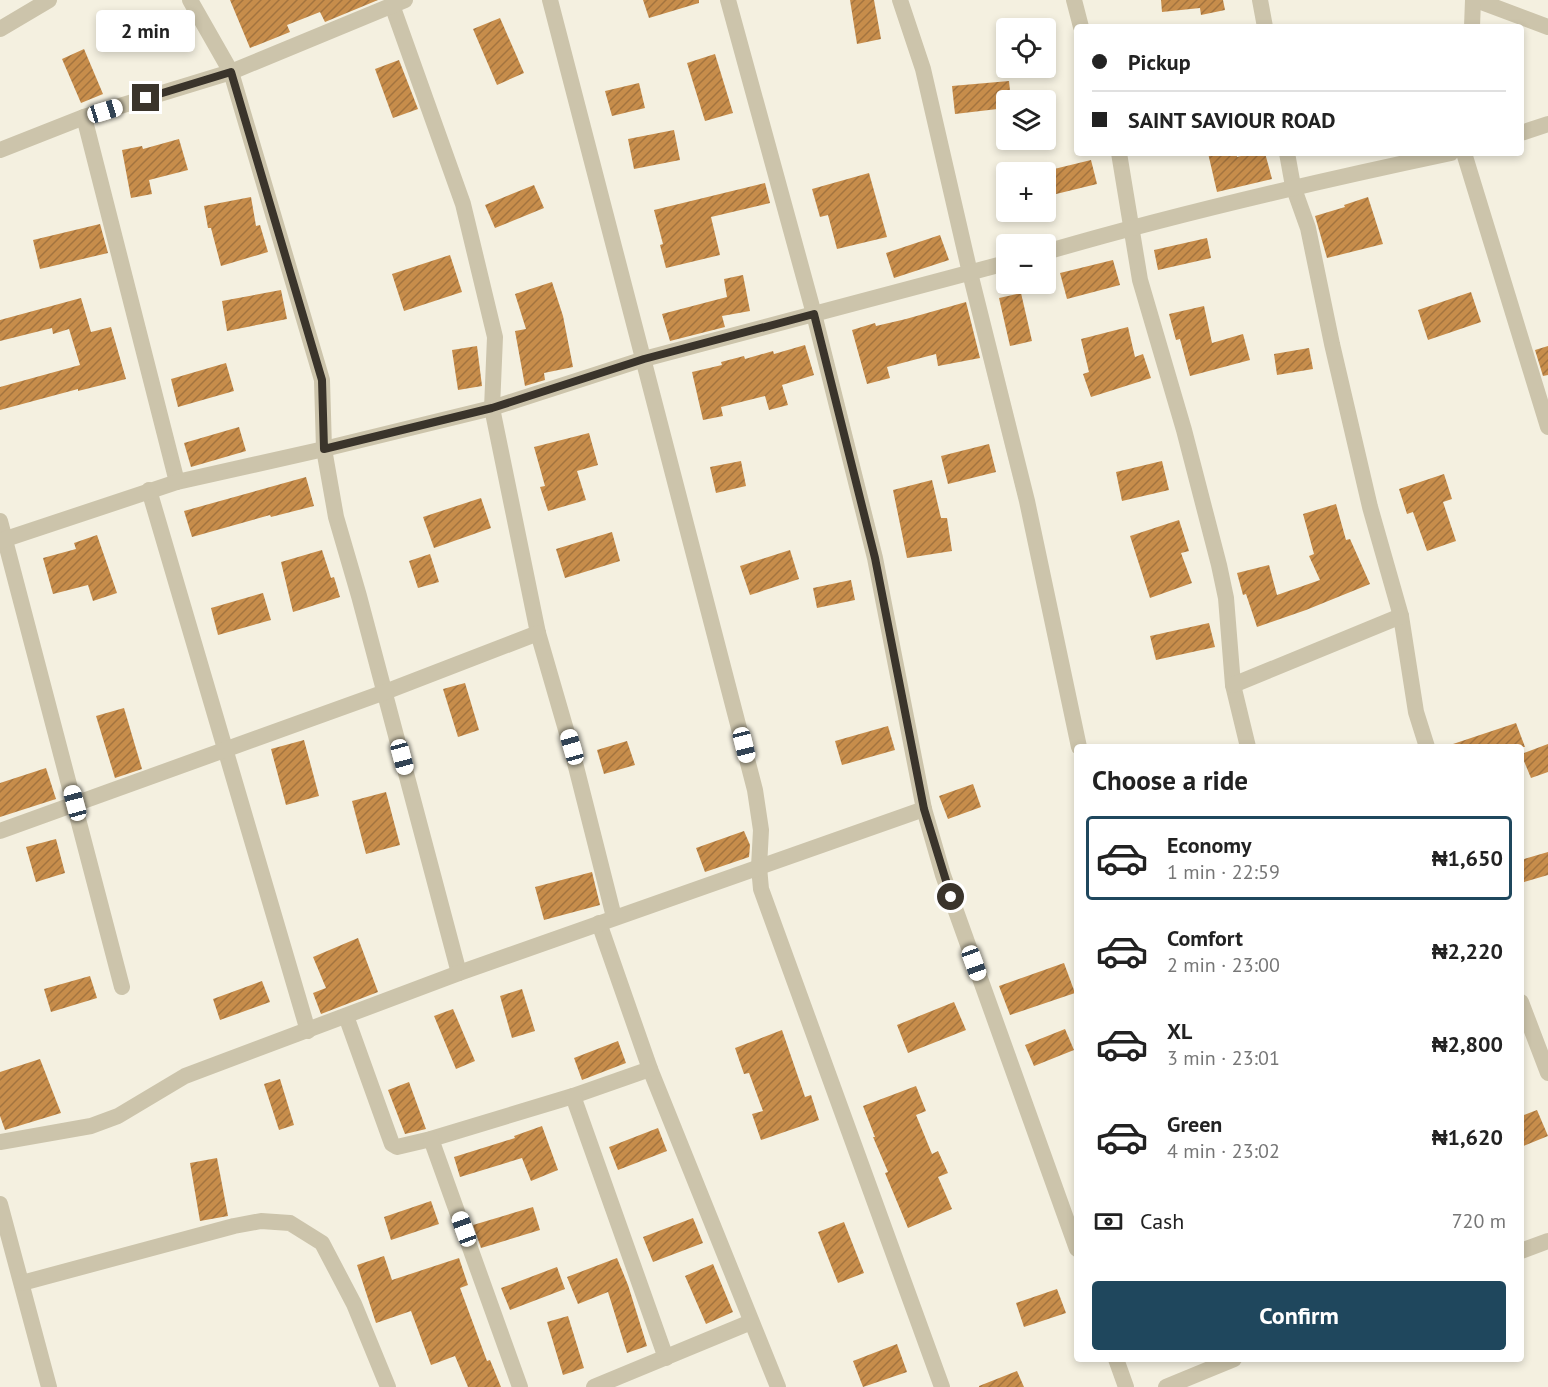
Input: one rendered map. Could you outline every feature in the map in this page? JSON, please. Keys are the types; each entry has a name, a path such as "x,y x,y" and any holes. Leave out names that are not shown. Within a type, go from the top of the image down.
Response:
{"street":[{"path":"0,29 49,0"},
{"path":"190,0 231,72 322,380 324,449 336,517 459,973"},
{"path":"550,0 755,790 761,830 759,867 761,889 942,1387"},
{"path":"728,0 814,314 875,558 924,809 943,875 1074,1241"},
{"path":"900,0 923,69 970,273 1027,501 1078,744"},
{"path":"1074,0 1080,24"},
{"path":"1260,0 1264,24"},
{"path":"1472,24 1475,0 1548,27"},
{"path":"0,150 84,117 231,72 389,3 463,204 495,337 492,408 538,633 572,747 607,920 651,1069 778,1387"},
{"path":"84,117 177,482"},
{"path":"1524,132 1548,124"},
{"path":"1119,156 1140,280 1184,430 1219,565 1226,598 1233,685 1247,744"},
{"path":"1288,156 1293,186 1308,228 1370,507 1401,616 1416,712 1426,744"},
{"path":"1056,249 1131,227 1293,186 1436,156"},
{"path":"1465,156 1548,427"},
{"path":"2,540 177,482 492,408 644,359 996,266"},
{"path":"149,490 308,1031"},
{"path":"0,521 2,540 75,803 122,987"},
{"path":"1233,685 1401,616"},
{"path":"0,831 384,692 538,633"},
{"path":"0,1142 91,1126 118,1116 185,1076 459,973 924,809"},
{"path":"1524,1010 1548,1073"},
{"path":"346,1016 392,1144 403,1147 573,1096 651,1069"},
{"path":"573,1096 666,1358"},
{"path":"431,1139 520,1387"},
{"path":"0,1204 7,1252 22,1282 49,1387"},
{"path":"22,1282 234,1226 261,1221 290,1223 322,1243 354,1304 388,1387"},
{"path":"1524,1250 1548,1241"},
{"path":"594,1387 751,1322"},
{"path":"1117,1362 1126,1387"},
{"path":"1166,1387 1227,1362"}],"building":[{"path":"230,0 378,0 325,22 320,12 287,25 290,32 250,48"},
{"path":"643,0 699,0 699,3 649,18"},
{"path":"850,0 874,0 881,39 857,44"},
{"path":"1161,0 1223,0 1225,10 1201,15 1200,8 1162,12"},
{"path":"500,18 524,73 497,85 473,29"},
{"path":"84,49 103,94 81,103 62,59"},
{"path":"715,54 733,113 705,121 687,63"},
{"path":"399,60 418,109 393,118 375,69"},
{"path":"1009,81 1010,90 996,90 996,109 955,114 952,86"},
{"path":"639,83 645,108 612,116 605,91"},
{"path":"674,130 680,160 634,169 628,139"},
{"path":"179,139 188,170 149,180 152,194 131,198 122,150 142,146 143,149"},
{"path":"1209,156 1266,156 1272,179 1217,192"},
{"path":"1091,160 1097,184 1056,194 1056,169"},
{"path":"869,173 887,237 837,249 828,215 820,217 812,189"},
{"path":"765,183 770,203 711,217 720,255 666,268 660,245 663,244 654,210"},
{"path":"534,185 544,208 495,228 485,205"},
{"path":"251,197 256,226 260,225 268,252 221,266 211,228 208,228 204,206"},
{"path":"1368,197 1383,244 1327,258 1315,216"},
{"path":"100,224 108,253 40,269 33,240"},
{"path":"940,235 949,260 894,278 886,253"},
{"path":"1207,238 1211,258 1158,270 1154,250"},
{"path":"450,255 462,292 404,311 392,274"},
{"path":"1113,260 1120,285 1067,299 1060,273"},
{"path":"743,275 750,311 722,316 725,327 670,341 662,314 727,297 724,279"},
{"path":"552,282 563,316 573,367 544,373 545,380 525,386 515,331 526,329 515,294"},
{"path":"281,290 287,319 227,331 222,301"},
{"path":"1471,292 1481,322 1428,340 1418,310"},
{"path":"1021,294 1032,341 1010,346 999,298"},
{"path":"81,298 91,332 111,327 126,379 0,410 0,387 80,365 69,329 53,334 52,328 0,341 0,320"},
{"path":"966,302 980,358 938,366 936,354 887,367 890,378 867,384 852,330 875,323 876,326 906,319"},
{"path":"1204,306 1212,343 1243,334 1250,360 1190,376 1180,339 1176,340 1169,314"},
{"path":"1128,327 1135,357 1143,354 1151,378 1091,397 1083,374 1089,372 1081,339"},
{"path":"805,345 814,375 782,385 788,405 769,410 765,396 721,407 723,416 703,420 692,372 722,365 721,362 744,356 745,359 773,351 774,354"},
{"path":"477,346 482,386 458,390 452,350"},
{"path":"1548,346 1548,375 1543,376 1535,350"},
{"path":"1309,348 1313,369 1277,375 1274,354"},
{"path":"226,363 234,391 178,407 171,379"},
{"path":"239,427 246,451 191,467 184,443"},
{"path":"589,433 598,465 577,471 586,500 548,511 540,487 545,486 534,447"},
{"path":"989,444 996,472 948,484 941,456"},
{"path":"741,461 746,486 716,493 710,467"},
{"path":"1162,461 1169,490 1122,501 1116,472"},
{"path":"1444,474 1452,499 1443,502 1456,541 1427,551 1413,512 1407,514 1399,489"},
{"path":"306,477 314,506 271,517 270,515 192,537 184,511"},
{"path":"932,480 941,518 947,518 952,551 907,558 893,490"},
{"path":"481,498 491,528 434,548 423,517"},
{"path":"1336,504 1346,540 1350,539 1370,584 1257,627 1246,594 1243,595 1237,573 1269,565 1277,595 1320,580 1309,556 1314,554 1303,514"},
{"path":"1179,520 1189,551 1181,553 1192,583 1150,598 1130,536"},
{"path":"612,532 620,561 565,578 556,549"},
{"path":"97,535 117,593 93,601 88,585 53,594 43,558 76,549 74,543"},
{"path":"322,550 340,597 293,612 281,562"},
{"path":"790,550 799,579 750,595 740,566"},
{"path":"430,554 439,582 418,588 409,561"},
{"path":"851,580 855,600 817,608 813,588"},
{"path":"263,593 271,620 218,635 211,608"},
{"path":"1209,623 1215,647 1156,660 1150,636"},
{"path":"465,683 479,730 458,737 443,689"},
{"path":"124,708 142,769 115,778 96,716"},
{"path":"1516,723 1524,744 1453,744"},
{"path":"888,726 895,750 842,765 835,741"},
{"path":"304,740 319,796 286,805 271,749"},
{"path":"627,741 635,765 604,774 597,750"},
{"path":"1548,744 1548,772 1531,778 1524,761 1524,753"},
{"path":"46,768 56,799 0,817 0,783"},
{"path":"973,784 981,807 948,819 939,796"},
{"path":"386,792 400,845 366,854 352,801"},
{"path":"744,831 750,845 749,857 705,872 696,848"},
{"path":"56,839 65,873 36,882 26,847"},
{"path":"1548,852 1548,875 1524,882 1524,859"},
{"path":"592,872 600,905 544,920 535,887"},
{"path":"358,938 378,992 321,1014 313,993 326,988 313,957"},
{"path":"1064,963 1074,993 1010,1015 999,986"},
{"path":"90,976 97,998 51,1012 44,989"},
{"path":"262,981 270,1002 220,1020 213,999"},
{"path":"522,989 535,1031 512,1038 500,996"},
{"path":"954,1002 966,1030 908,1053 897,1025"},
{"path":"453,1009 475,1061 456,1069 434,1016"},
{"path":"1065,1029 1074,1050 1034,1066 1025,1045"},
{"path":"782,1030 805,1097 811,1095 819,1120 761,1140 752,1114 763,1111 749,1073 744,1074 735,1048"},
{"path":"618,1041 626,1063 582,1080 574,1058"},
{"path":"40,1059 61,1113 5,1130 0,1116 0,1072"},
{"path":"280,1079 294,1125 279,1130 264,1084"},
{"path":"409,1082 426,1129 405,1134 388,1090"},
{"path":"916,1086 926,1111 916,1115 932,1154 938,1151 948,1173 938,1177 952,1209 908,1228 885,1173 888,1172 863,1106"},
{"path":"1537,1110 1548,1136 1524,1146 1524,1115"},
{"path":"542,1126 558,1170 531,1181 522,1158 460,1177 454,1157 515,1138 514,1136"},
{"path":"658,1128 667,1151 618,1170 609,1147"},
{"path":"217,1158 228,1216 200,1221 190,1163"},
{"path":"431,1201 439,1224 391,1240 384,1217"},
{"path":"533,1207 540,1230 481,1248 473,1225"},
{"path":"693,1218 703,1243 653,1262 643,1237"},
{"path":"844,1222 864,1273 838,1283 818,1232"},
{"path":"384,1256 392,1280 459,1258 468,1285 460,1288 487,1361 490,1360 501,1387 468,1387 455,1356 431,1365 411,1311 376,1323 357,1265"},
{"path":"617,1258 647,1346 627,1353 608,1292 578,1304 567,1277"},
{"path":"713,1264 733,1312 706,1324 685,1276"},
{"path":"557,1267 565,1289 510,1310 501,1288"},
{"path":"1057,1289 1066,1313 1024,1327 1016,1303"},
{"path":"568,1316 584,1368 563,1375 547,1322"},
{"path":"897,1344 907,1372 863,1387 853,1361"},
{"path":"1017,1371 1024,1387 979,1387 979,1386"}],"route":[{"path":"146,98 231,72 322,380 324,449 492,408 644,359 814,314 875,558 924,809 951,897"}]}
